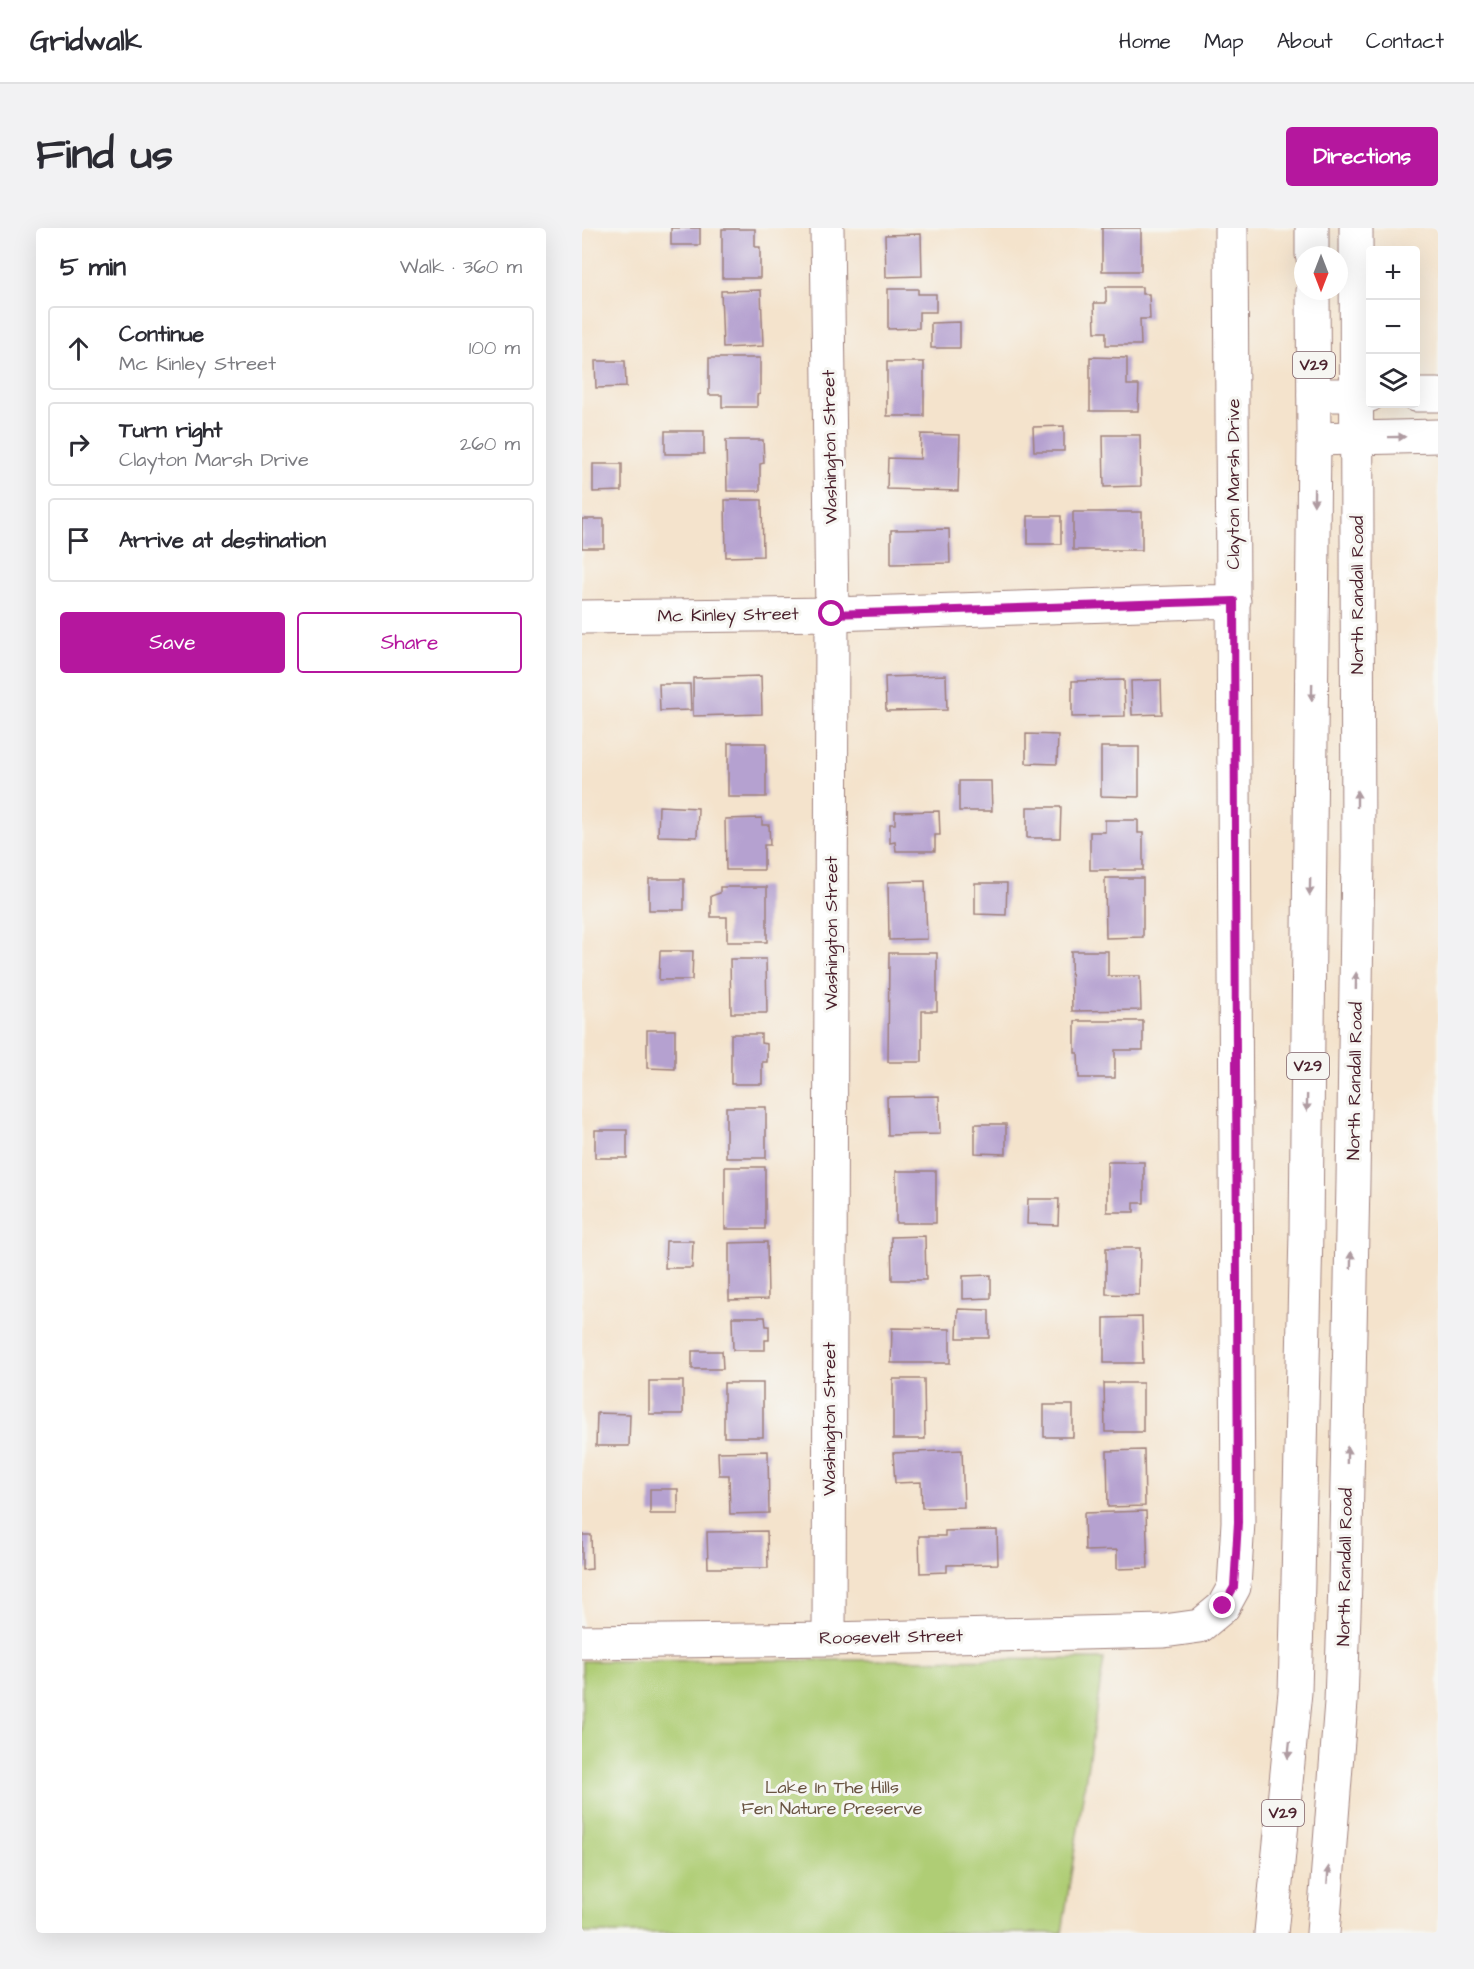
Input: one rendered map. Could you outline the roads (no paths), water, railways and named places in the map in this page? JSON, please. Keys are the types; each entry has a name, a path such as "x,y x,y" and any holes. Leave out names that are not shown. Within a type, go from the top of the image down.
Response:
{"street":[{"name":"Washington Street","path":"827,228 832,614 829,1639"},
{"name":"Clayton Marsh Drive","path":"1200,1626 1223,1606 1234,1587 1238,1522 1231,228"},
{"path":"1312,228 1312,246"},
{"name":"North Randall Road","path":"1323,1933 1341,1702 1345,1571 1358,858 1356,438 1363,395 1356,228"},
{"name":"V29","path":"1271,1933 1295,1692 1303,1413 1314,439 1313,300"},
{"path":"1420,395 1438,394"},
{"path":"1314,395 1363,395"},
{"path":"1314,439 1438,436"},
{"name":"Mc Kinley Street","path":"582,617 832,614 1234,601"},
{"name":"Roosevelt Street","path":"582,1642 1164,1631 1200,1626"}],"park label":[{"name":"Lake In The Hills Fen Nature Preserve","path":"832,1797"}]}
